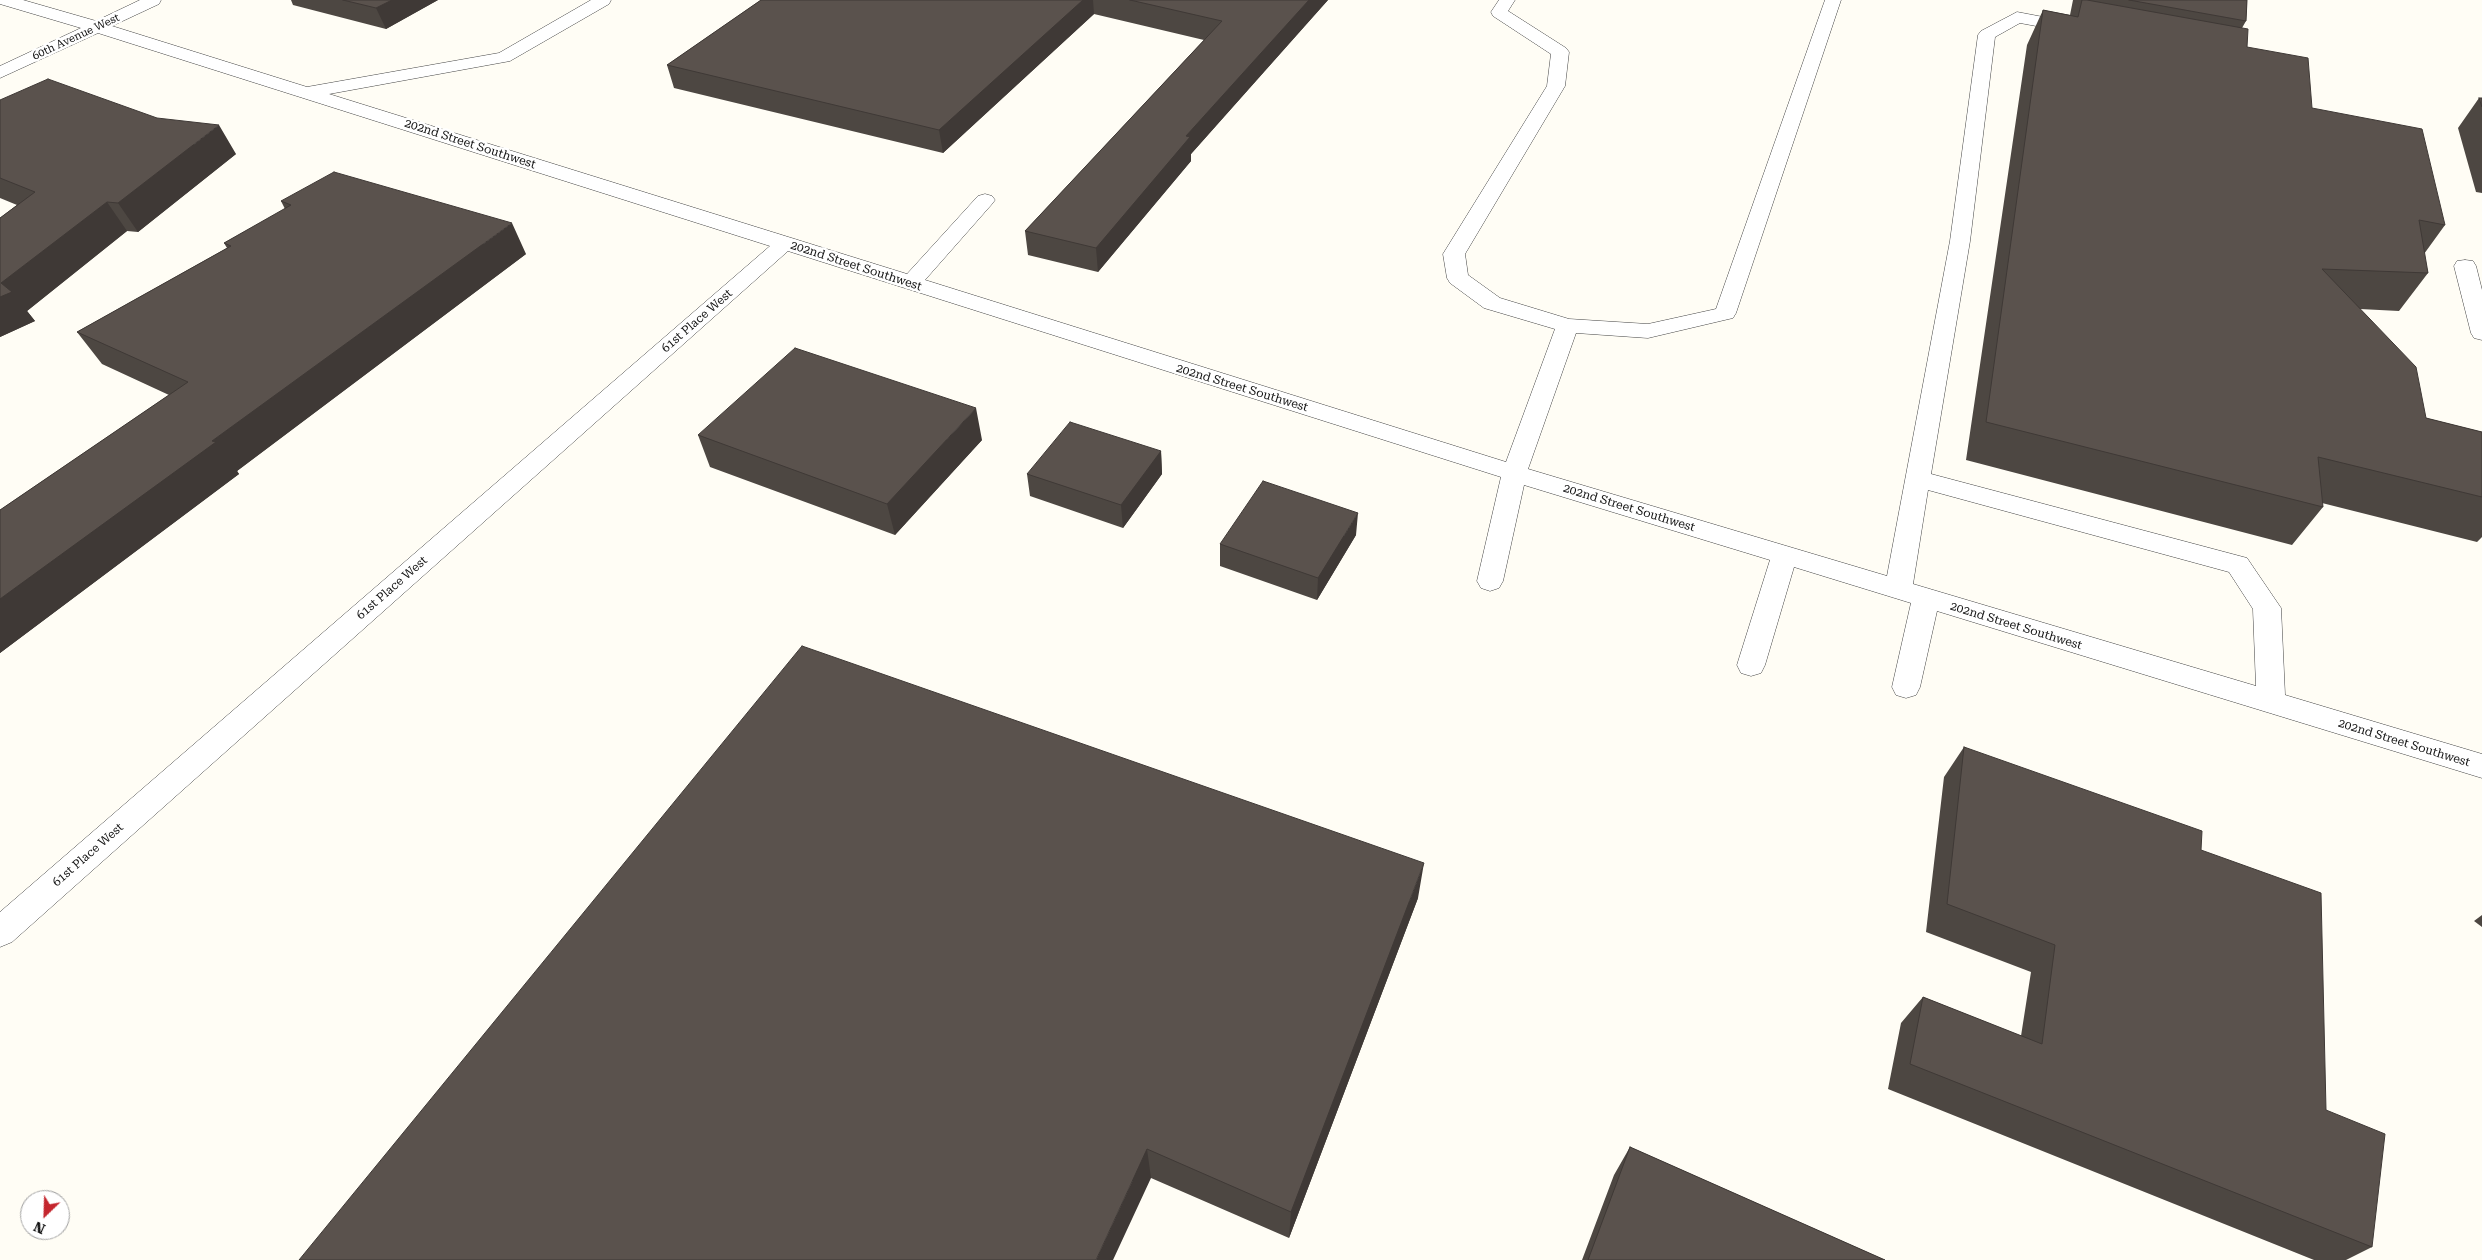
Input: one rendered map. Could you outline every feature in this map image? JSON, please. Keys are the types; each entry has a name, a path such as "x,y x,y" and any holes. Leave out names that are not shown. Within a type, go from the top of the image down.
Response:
{"street":[{"name":"202nd Street Southwest","path":"5,0 98,27 1514,473 1898,591 2482,766"},
{"name":"60th Avenue West","path":"0,73 153,0"},
{"path":"305,92 504,58 603,0"},
{"path":"1507,0 1499,12 1560,52 1556,86 1454,254 1458,278 1492,303 1568,326 1648,331 1725,314 1833,0"},
{"path":"1898,591 1960,241 1987,35 2017,17 2095,32"},
{"path":"910,284 985,200"},
{"name":"61st Place West","path":"0,932 784,244"},
{"path":"2466,266 2482,333"},
{"path":"1490,581 1514,473 1568,326"},
{"path":"1919,479 2238,565 2267,608 2271,703"},
{"path":"1751,665 1784,556"},
{"path":"1906,687 1926,599"}],"building":[{"path":"343,0 392,0 376,8"},
{"path":"761,0 1083,0 939,130 667,65"},
{"path":"1130,0 1309,0 1186,136 1190,137 1096,248 1025,231 1222,21"},
{"path":"2082,0 2248,29 2247,47 2308,58 2312,108 2422,129 2445,225 2419,220 2428,273 2322,269 2416,367 2426,418 2482,432 2482,497 2318,457 2323,507 1986,422 2043,10 2078,17"},
{"path":"2129,0 2247,0 2246,21"},
{"path":"48,79 157,118 219,125 118,203 107,202 1,283 12,292 0,297 0,218 35,192 0,178 0,100"},
{"path":"334,172 512,223 212,441 216,442 0,599 0,510 188,382 77,332 231,246 224,243 291,205 281,201"},
{"path":"795,348 976,408 887,504 698,435"},
{"path":"1070,422 1161,451 1121,505 1027,474"},
{"path":"1263,481 1358,513 1318,578 1220,544"},
{"path":"802,646 1424,863 1291,1212 1147,1149 1096,1260 299,1260"},
{"path":"1964,747 2202,831 2201,850 2321,893 2326,1110 2385,1134 2372,1247 1910,1064 1923,997 2042,1044 2055,945 1947,904"},
{"path":"1630,1147 1885,1260 1588,1260"}]}
